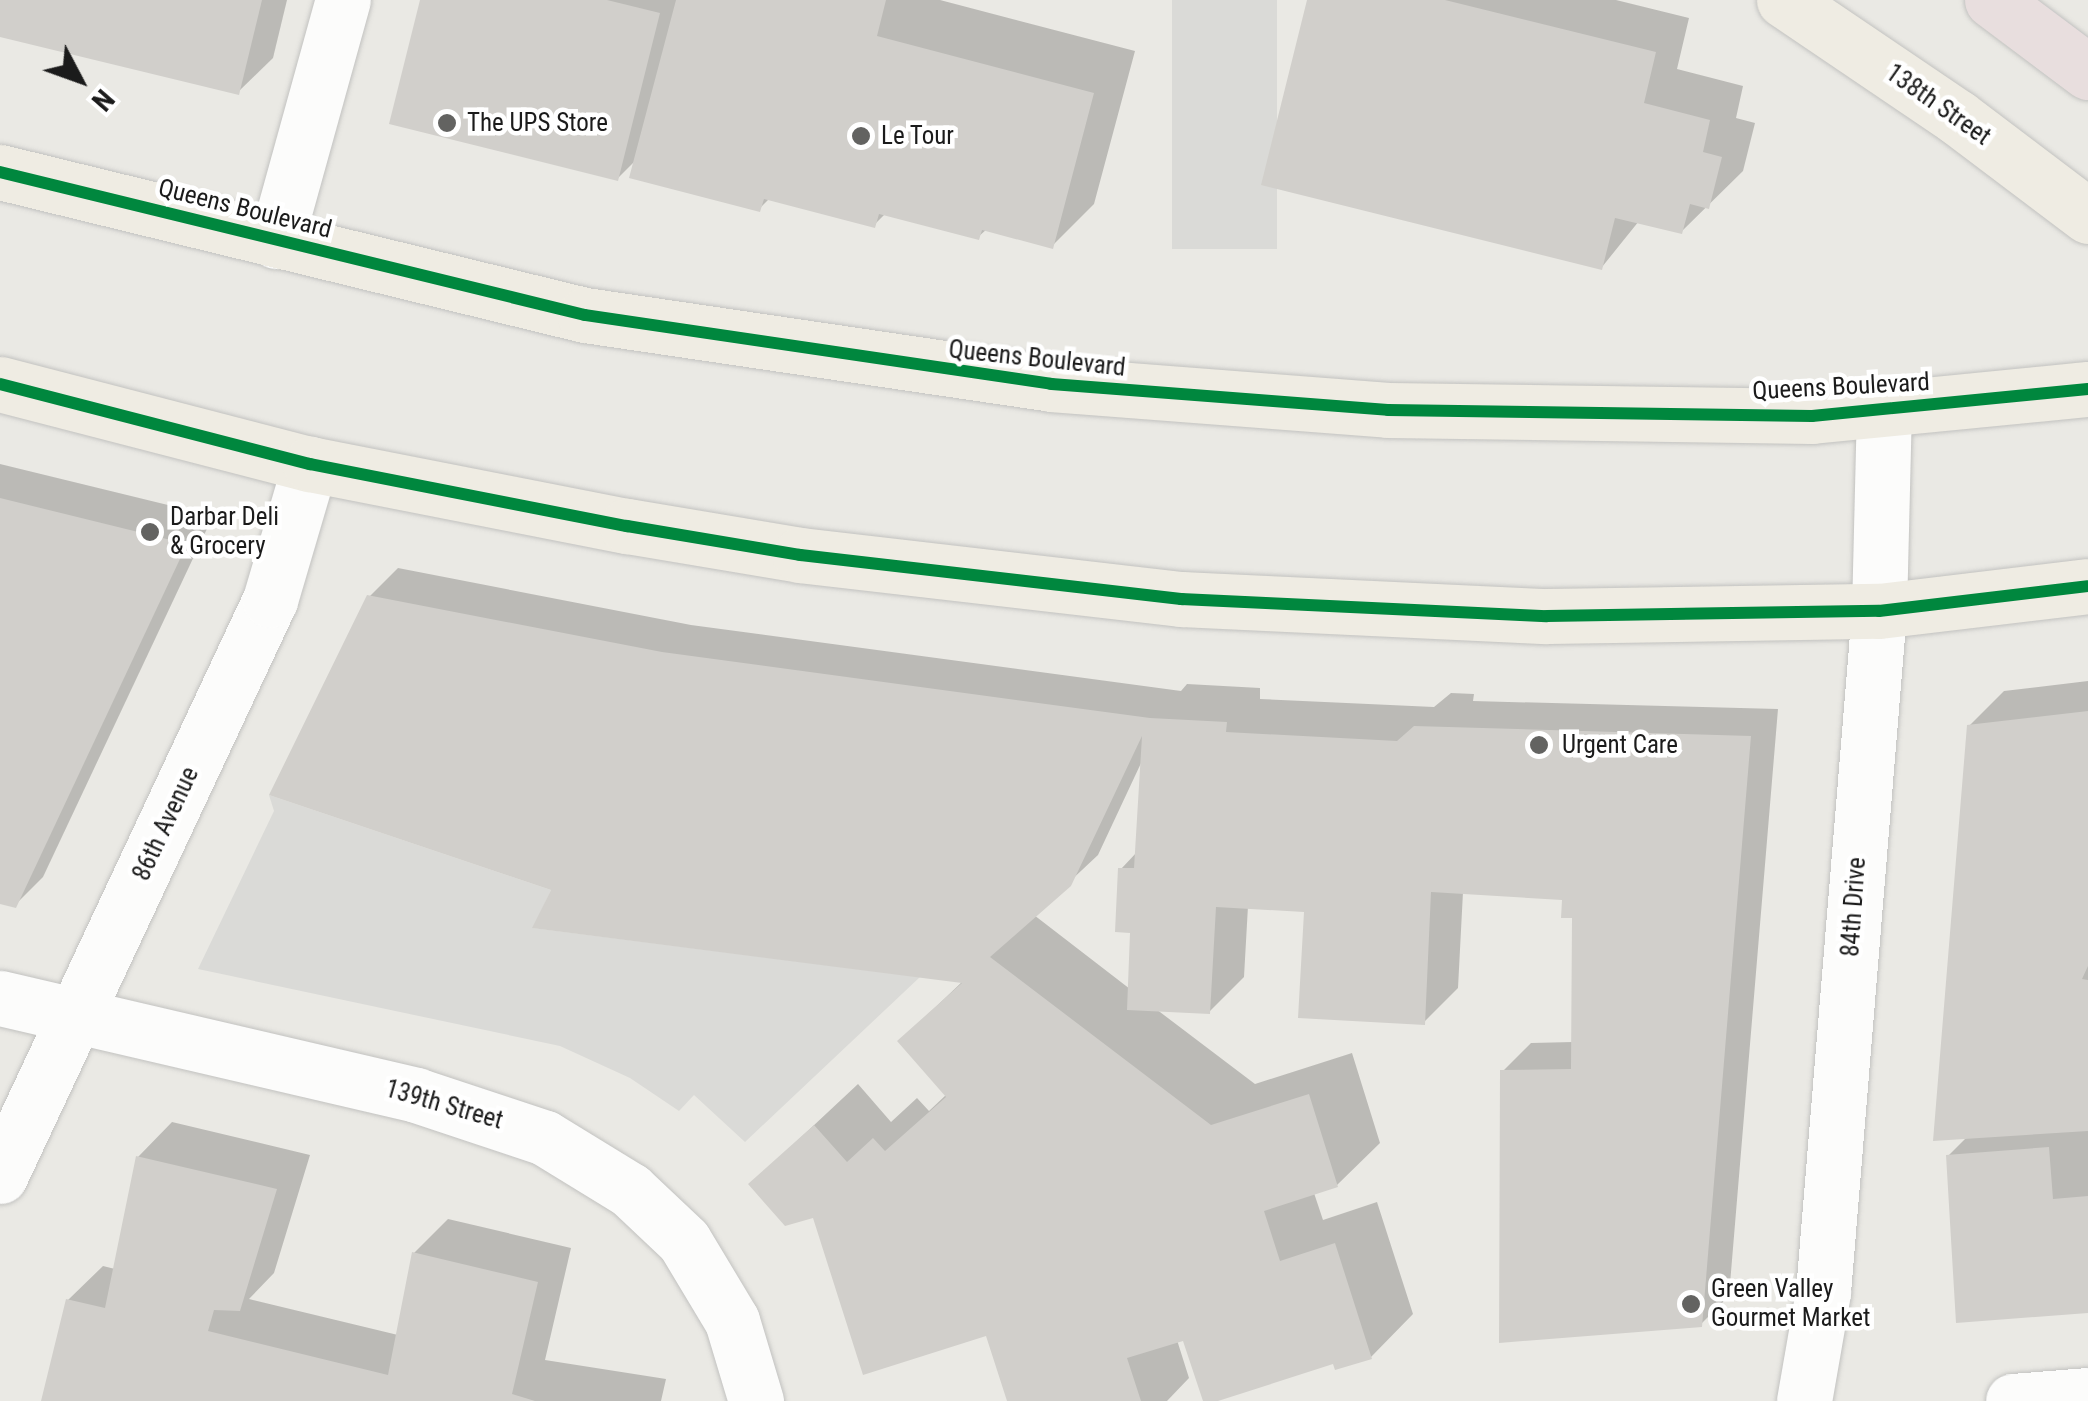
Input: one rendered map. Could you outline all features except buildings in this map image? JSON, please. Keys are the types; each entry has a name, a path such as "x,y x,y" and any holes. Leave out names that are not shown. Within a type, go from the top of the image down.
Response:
{"highway":[{"path":"1992,0 2088,72"}],"main road":[{"name":"138th Street","path":"1784,0 1957,116 2088,216"},
{"name":"Queens Boulevard","path":"0,172 585,315 1051,384 1388,410 1812,416 2088,390"},
{"path":"0,384 310,464 800,555 1181,599 1547,616 1879,610 2088,586"}],"street":[{"path":"276,241 343,0"},
{"name":"84th Drive","path":"1804,1401 1824,1292 1879,610 1884,411"},
{"name":"86th Avenue","path":"0,1176 270,600 310,464"},
{"name":"139th Street","path":"0,998 488,1115 592,1163 659,1214 700,1265 732,1321 756,1401"},
{"path":"2013,1401 2088,1395"}],"shaded area":[{"path":"1172,0 1277,0 1277,249 1172,249"},
{"path":"269,795 551,890 533,928 920,977 745,1142 694,1095 679,1111 630,1078 560,1046 198,969 274,811"}],"cycle path":[{"path":"0,172 585,315 1051,384 1388,410 1812,416 2088,389"},
{"path":"0,384 310,464 627,526 800,555 1181,599 1547,616 1879,611 2088,586"}],"place":[{"name":"The UPS Store","path":"447,123"},
{"name":"Le Tour","path":"861,136"},
{"name":"Darbar Deli & Grocery","path":"150,532"},
{"name":"Urgent Care","path":"1539,745"},
{"name":"Green Valley Gourmet Market","path":"1691,1304"}]}
